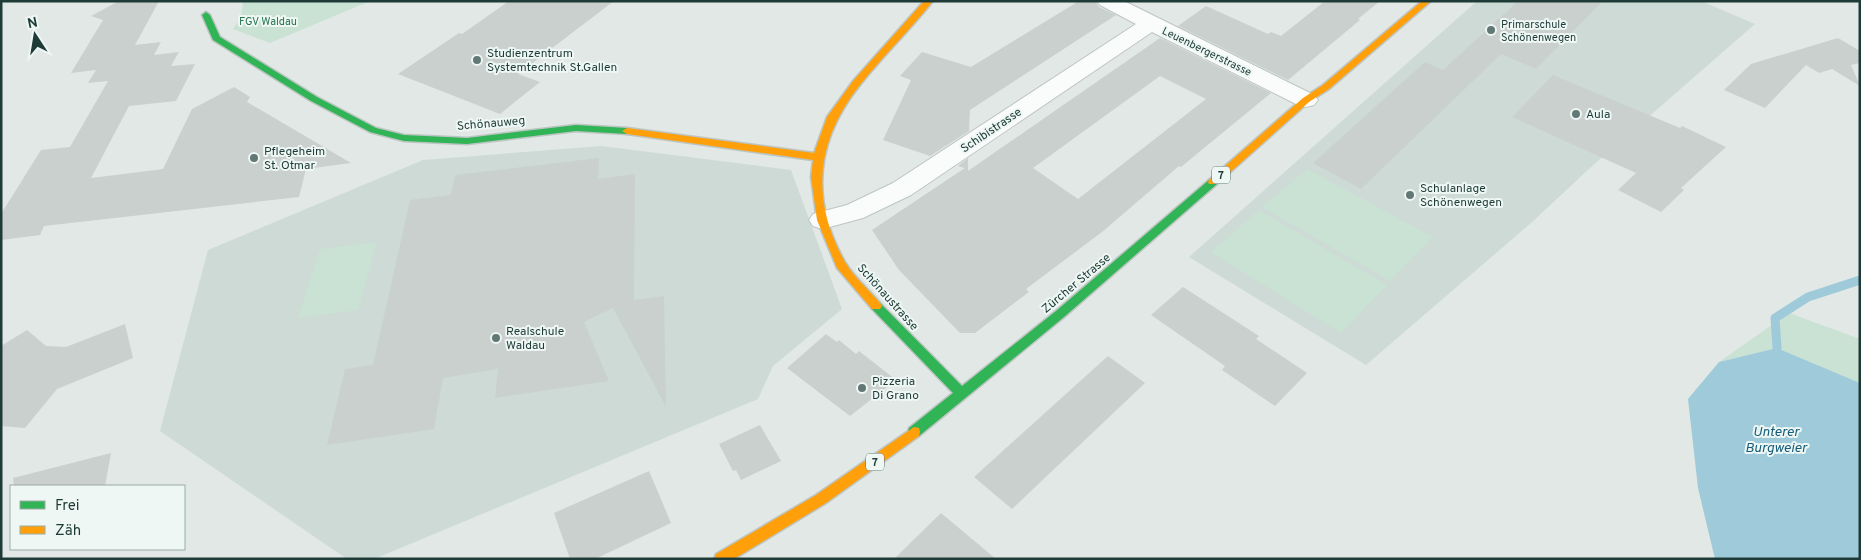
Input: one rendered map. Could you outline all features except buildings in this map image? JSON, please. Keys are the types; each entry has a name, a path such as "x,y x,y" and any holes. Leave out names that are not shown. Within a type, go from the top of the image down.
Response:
{"street":[{"name":"Schönaustrasse","path":"929,1 851,90 832,117 818,157 816,176 822,220 841,264 860,290 944,379 962,394"},
{"name":"Leuenbergerstrasse","path":"1107,1 1306,100"},
{"name":"Zürcher Strasse","path":"721,559 783,524 886,454 962,394 1138,249 1306,100 1326,88 1427,1"},
{"name":"Schönauweg","path":"206,15 216,38 247,59 314,99 373,130 404,138 467,140 576,128 612,129 818,157"},
{"name":"Schibistrasse","path":"822,220 854,212 902,189 1151,23"}],"shaded area":[{"name":"Schulanlage Schönenwegen","path":"1477,1 1701,1 1755,24 1591,167 1531,223 1366,365 1189,257"},
{"name":"Realschule Waldau","path":"601,146 791,170 842,309 773,366 758,399 374,559 347,559 160,431 208,250 423,160"}],"green space":[{"name":"FGV Waldau","path":"243,1 370,1 270,43 233,29 241,18"},
{"path":"1307,169 1433,237 1390,281 1262,207"},
{"path":"1259,210 1387,285 1341,333 1211,252"},
{"path":"377,242 358,310 298,318 320,249"},
{"path":"1789,313 1860,339 1860,383 1777,348 1719,362"}],"water":[{"name":"Unterer Burgweier","path":"1777,348 1860,383 1860,559 1715,559 1698,488 1688,399 1719,362"}],"waterway":[{"path":"1777,348 1775,318 1808,297 1860,280"}],"traffic: fast":[{"path":"206,15 216,38 314,99 373,130 404,138 467,141 576,128 627,131"},
{"path":"914,432 1060,314 1213,182"},
{"path":"876,306 945,379 962,394"}],"traffic: slow":[{"path":"876,306 841,265 822,220 816,177 818,157 832,117 856,83 929,1"},
{"path":"1213,182 1306,100 1326,87 1427,1"},
{"path":"627,131 818,157"},
{"path":"721,559 821,499 914,432"}],"place":[{"name":"Primarschule Schönenwegen","path":"1491,30"},
{"name":"Studienzentrum Systemtechnik St.Gallen","path":"477,60"},
{"name":"Aula","path":"1576,114"},
{"name":"Pflegeheim St. Otmar","path":"254,158"},
{"name":"Schulanlage Schönenwegen","path":"1410,195"},
{"name":"Realschule Waldau","path":"496,338"},
{"name":"Pizzeria Di Grano","path":"862,388"}]}
